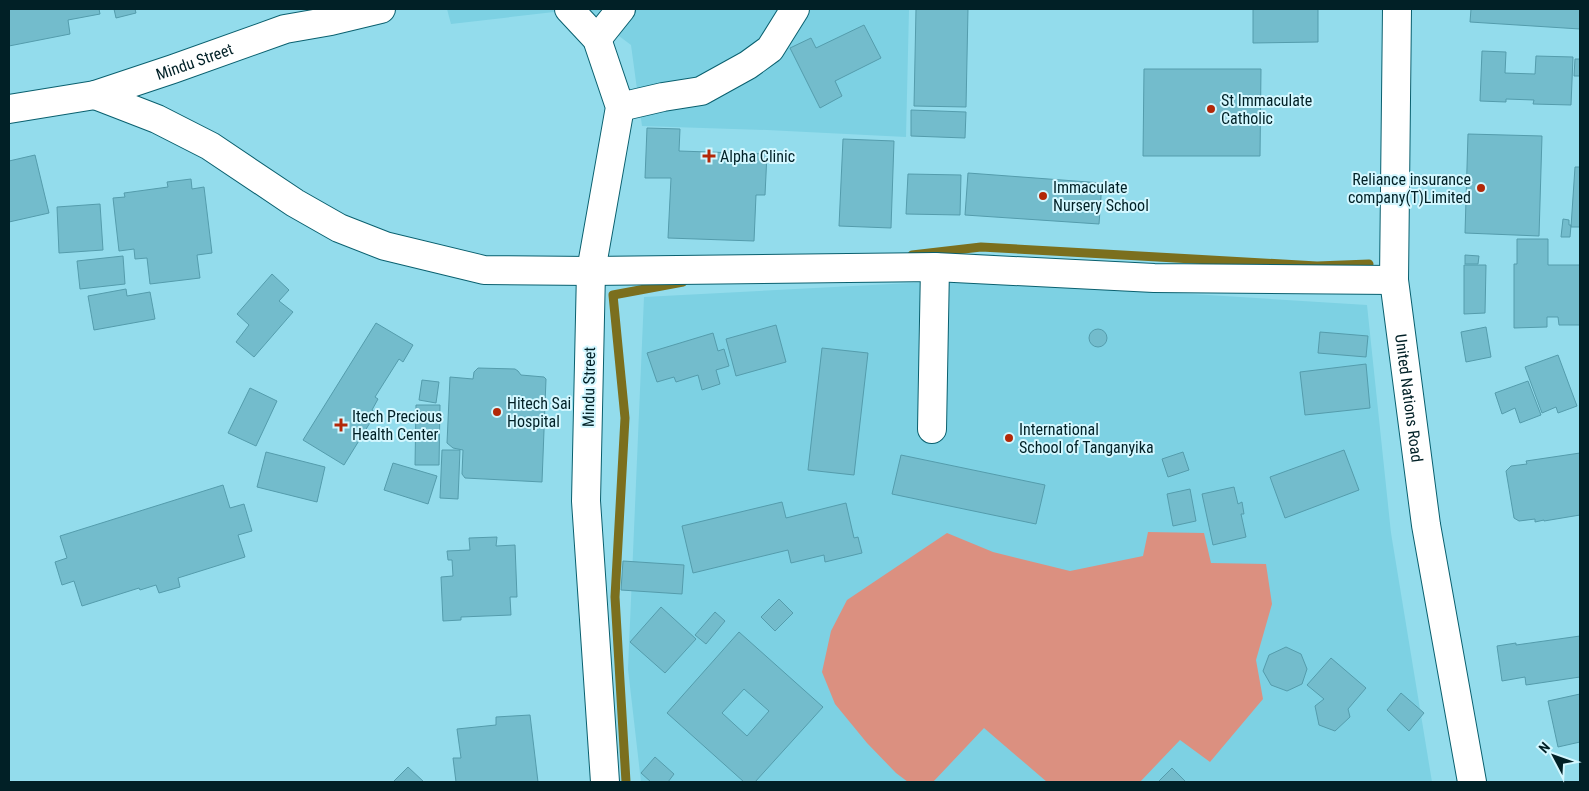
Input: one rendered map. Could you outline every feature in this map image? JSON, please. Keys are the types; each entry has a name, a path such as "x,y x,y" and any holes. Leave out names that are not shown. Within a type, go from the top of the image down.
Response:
{"street":[{"name":"Mindu Street","path":"9,109 95,95 285,29 381,9"},
{"name":"Mindu Street","path":"569,9 597,39 620,106 591,271 586,501 605,782"},
{"path":"597,39 621,9"},
{"path":"620,106 662,96 701,91 748,66 770,49 794,9"},
{"name":"United Nations Road","path":"1397,9 1394,280 1426,525 1472,782"},
{"path":"95,95 157,119 210,146 295,203 339,228 385,246 484,270 591,271 935,267 1154,278 1394,280"},
{"path":"932,429 935,267"}],"shaded area":[{"path":"447,9 580,9 451,24"},
{"path":"583,9 909,9 906,137 642,126 631,45"},
{"name":"International School of Tanganyika","path":"969,280 1367,305 1391,533 1432,782 641,782 628,669 644,297"},
{"path":"1148,532 1204,533 1211,563 1266,564 1272,604 1256,660 1263,699 1210,762 1180,740 1140,782 1047,782 984,728 933,782 908,782 896,773 867,743 835,704 822,672 831,631 847,600 947,533 993,552 1070,571 1143,556"}],"building":[{"path":"9,9 99,9 100,14 68,20 70,34 9,46"},
{"path":"114,9 135,9 136,13 116,18"},
{"path":"916,9 968,9 966,107 914,106"},
{"path":"1253,9 1318,9 1318,42 1253,43"},
{"path":"1471,9 1580,9 1580,29 1470,22"},
{"path":"864,25 881,58 835,81 842,96 820,108 790,48 811,38 816,48"},
{"path":"1482,51 1506,52 1505,73 1535,74 1536,56 1573,57 1571,105 1533,104 1534,100 1506,99 1506,102 1480,101"},
{"path":"1575,59 1580,59 1580,76 1574,76"},
{"path":"1144,69 1261,69 1260,156 1143,156"},
{"path":"911,110 966,112 965,138 911,136"},
{"path":"647,128 680,129 679,151 767,154 765,195 756,195 754,241 668,238 671,178 645,178"},
{"path":"1468,134 1542,136 1539,236 1465,233"},
{"path":"843,139 894,141 891,228 839,226"},
{"path":"35,155 49,213 9,222 9,161"},
{"path":"1575,167 1580,167 1580,227 1571,227"},
{"path":"968,173 1102,183 1099,224 965,215"},
{"path":"908,174 961,175 960,215 906,214"},
{"path":"191,179 192,189 204,187 212,253 197,255 200,278 150,284 147,258 135,259 134,249 119,251 113,198 125,197 124,193 168,187 167,182"},
{"path":"100,204 103,250 59,253 57,207"},
{"path":"1563,219 1569,220 1569,225 1571,225 1570,237 1561,237"},
{"path":"1517,239 1548,239 1548,265 1580,265 1580,325 1559,325 1558,317 1547,317 1547,327 1514,328 1514,264 1517,264"},
{"path":"1465,255 1479,256 1478,264 1465,264"},
{"path":"123,256 125,284 80,289 77,261"},
{"path":"1464,265 1486,265 1485,313 1464,314"},
{"path":"272,274 289,290 279,301 293,312 254,357 236,342 249,325 237,314"},
{"path":"126,289 127,296 150,292 155,319 94,330 88,296"},
{"path":"376,323 413,345 403,362 399,359 375,397 378,399 372,410 376,413 344,465 303,440"},
{"path":"776,325 786,362 736,376 726,339"},
{"path":"1486,327 1491,357 1466,362 1461,332"},
{"path":"1098,329 1104,332 1107,338 1104,344 1098,347 1092,344 1089,338 1092,332"},
{"path":"1320,332 1368,336 1366,357 1318,353"},
{"path":"713,333 718,351 724,349 729,366 716,370 720,384 702,390 698,375 676,382 674,377 657,382 647,353"},
{"path":"822,348 868,353 854,475 808,470"},
{"path":"1558,355 1577,406 1558,413 1556,407 1542,413 1525,367"},
{"path":"1366,364 1370,408 1305,415 1300,372"},
{"name":"Hitech Sai Hospital","path":"478,368 515,369 521,375 544,377 546,379 542,482 465,478 462,474 463,450 453,448 447,443 450,377 473,379 474,372"},
{"path":"422,380 439,382 436,403 419,400"},
{"path":"1528,381 1541,415 1520,423 1515,408 1502,414 1495,393"},
{"path":"250,388 277,401 256,446 228,433"},
{"path":"416,405 440,405 439,465 415,465"},
{"path":"442,450 460,450 458,499 440,498"},
{"path":"1344,450 1359,490 1285,518 1270,477"},
{"path":"266,452 325,467 317,502 257,487"},
{"path":"1183,452 1189,470 1168,477 1162,459"},
{"path":"1580,453 1580,515 1535,522 1535,519 1519,521 1514,518 1506,471 1511,466 1527,464 1526,461"},
{"path":"901,455 1045,485 1036,524 892,494"},
{"path":"393,463 437,476 428,504 384,490"},
{"path":"223,485 230,508 244,504 252,531 238,535 245,557 178,578 180,587 159,593 156,585 140,590 139,588 82,606 74,581 62,585 55,562 67,558 60,536"},
{"path":"1234,487 1238,504 1242,502 1244,514 1241,514 1246,537 1213,545 1202,494"},
{"path":"1190,489 1196,521 1173,526 1167,494"},
{"path":"782,502 786,518 846,503 854,538 858,537 862,553 825,562 824,555 791,563 788,550 693,573 682,526"},
{"path":"497,537 496,546 515,545 517,597 510,597 511,615 461,617 461,620 443,621 441,577 453,576 452,560 448,560 447,551 470,550 469,538"},
{"path":"623,561 684,565 682,594 621,590"},
{"path":"779,599 793,613 775,631 761,617"},
{"path":"661,607 696,639 665,673 630,642"},
{"path":"715,612 725,621 706,644 695,635"},
{"path":"739,632 823,707 755,782 744,782 667,713","holes":["744,689 769,711 747,736 722,713"]},
{"path":"1580,636 1580,677 1526,685 1525,677 1502,681 1497,646"},
{"path":"1286,647 1301,654 1307,669 1302,684 1287,691 1271,685 1263,671 1269,655"},
{"path":"1331,658 1366,688 1348,709 1350,717 1335,731 1319,725 1315,706 1324,699 1307,685"},
{"path":"1401,693 1424,713 1409,731 1387,710"},
{"path":"1580,694 1580,742 1558,747 1548,701"},
{"path":"530,715 538,782 456,782 453,758 461,758 457,729 496,725 496,717"},
{"path":"655,757 674,774 668,782 651,782 641,773"},
{"path":"408,767 424,782 393,782"},
{"path":"1172,768 1186,782 1158,782"}],"waterway":[{"path":"912,255 981,247 1317,266 1369,264"},
{"path":"626,782 615,597 625,418 613,295 683,282"}],"place":[{"name":"St Immaculate Catholic","path":"1211,109"},
{"name":"Alpha Clinic","path":"709,156"},
{"name":"Reliance insurance company(T)Limited","path":"1481,188"},
{"name":"Immaculate Nursery School","path":"1043,196"},
{"name":"Hitech Sai Hospital","path":"497,412"},
{"name":"Itech Precious Health Center","path":"341,425"},
{"name":"International School of Tanganyika","path":"1009,438"}]}
